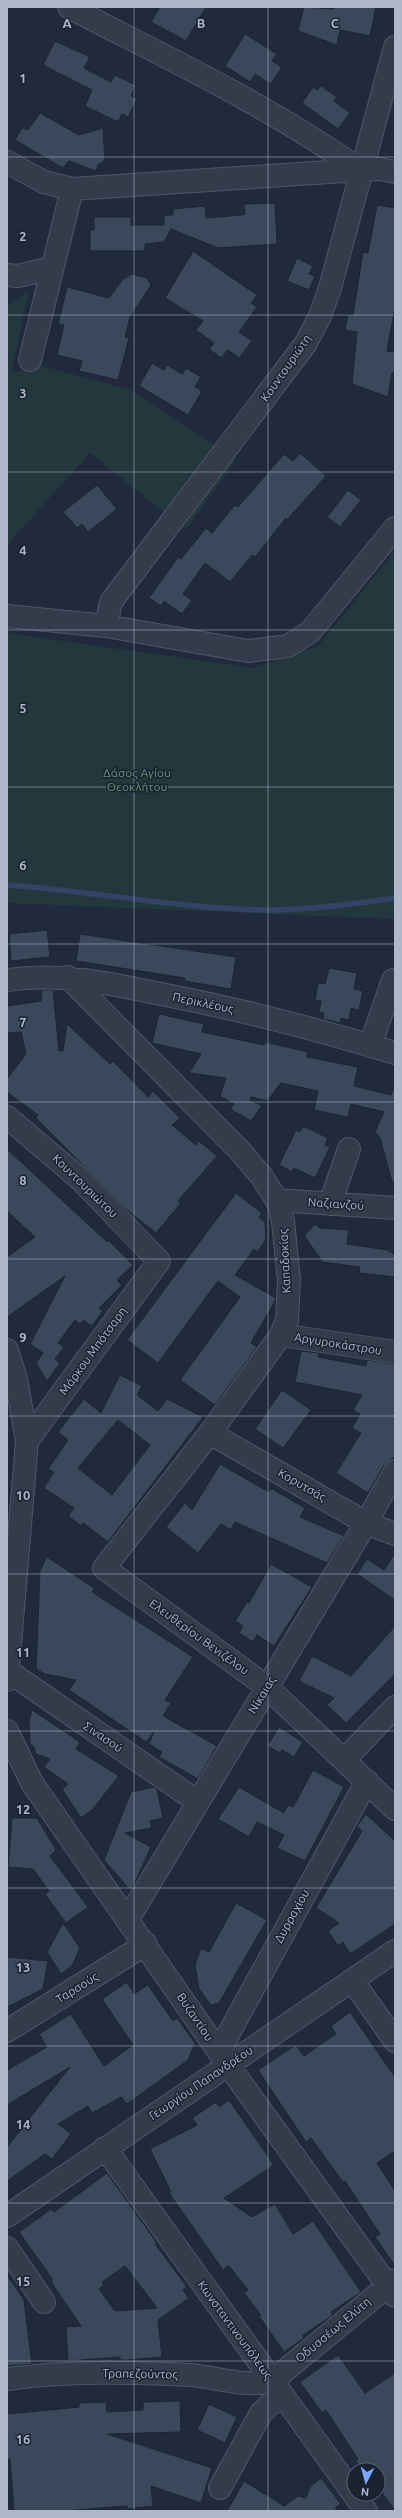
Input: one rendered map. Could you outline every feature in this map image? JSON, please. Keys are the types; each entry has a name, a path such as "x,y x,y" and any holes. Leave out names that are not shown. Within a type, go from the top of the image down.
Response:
{"street":[{"path":"69,7 227,90 324,144 360,170"},
{"name":"Κουντουριώτη","path":"106,626 111,602 306,343 320,316 330,288 360,170 395,47"},
{"path":"7,162 44,182 72,189 360,170 380,169 395,172"},
{"path":"30,360 51,268 72,189"},
{"path":"7,275 18,276 51,268"},
{"path":"7,616 106,626 248,651 288,646 310,632 395,528"},
{"name":"Περικλέους","path":"7,980 33,976 68,977 216,1005 395,1053"},
{"name":"Καπαδοκίας","path":"68,977 241,1152 262,1177 277,1200 283,1221 289,1280 287,1320 281,1335 210,1433 104,1568"},
{"path":"370,1046 393,980"},
{"name":"Κουντουριώτου","path":"7,1117 80,1179 160,1261"},
{"path":"330,1204 349,1149"},
{"name":"Ναζιανζού","path":"277,1200 395,1208"},
{"name":"Μάρκου Μπότσαρη","path":"27,1441 160,1261"},
{"name":"Αργυροκάστρου","path":"281,1335 395,1352"},
{"path":"7,1350 16,1379 27,1441 7,1676"},
{"name":"Κορυτσάς","path":"210,1433 366,1523 395,1534"},
{"name":"Νίκαιας","path":"128,1919 366,1523 395,1471"},
{"name":"Ελευθερίου Βενιζέλου","path":"104,1568 267,1687 345,1759 395,1809"},
{"name":"Σινασού","path":"7,1676 198,1802"},
{"path":"345,1759 395,1707"},
{"name":"Βυζαντίου","path":"7,1731 32,1783 146,1944 223,2058 392,2287"},
{"name":"Δυρραχίου","path":"223,2058 367,1781"},
{"name":"Ταρσούς","path":"7,2031 146,1944"},
{"name":"Γεωργίου Παπανδρέου","path":"7,2216 105,2148 223,2058 352,1980 395,1951"},
{"path":"352,1980 395,2041"},
{"name":"Κωνσταντινουπόλεως","path":"105,2148 366,2511"},
{"path":"7,2248 44,2302"},
{"name":"Οδυσσέως Ελύτη","path":"220,2488 261,2413 270,2404 278,2390 392,2287"},
{"name":"Τραπεζούντος","path":"7,2379 54,2373 192,2375 261,2384 278,2390"}],"green space":[{"path":"29,291 11,373 42,366 130,390 236,460 186,530 90,453 7,545 7,306"},
{"name":"Δάσος Αγίου Θεοκλήτου","path":"395,551 395,919 7,903 7,633 253,668 317,647"}],"building":[{"path":"160,7 206,7 186,41 151,22"},
{"path":"304,7 334,9 334,7 376,7 370,36 340,30 337,45 298,31"},
{"path":"245,34 277,54 272,61 282,67 271,84 255,74 250,82 225,66"},
{"path":"55,41 90,57 84,68 111,82 115,75 136,85 131,96 137,99 128,117 122,114 118,122 85,106 92,90 43,65"},
{"path":"321,86 337,97 334,101 350,113 338,129 302,103 313,87 317,90"},
{"path":"40,113 79,135 103,128 105,160 98,165 96,171 69,161 63,168 15,140 22,128 28,130"},
{"path":"275,203 277,244 218,248 171,229 164,242 145,244 145,251 90,251 90,230 94,230 94,217 131,217 131,225 164,225 164,215 173,215 173,209 205,206 206,218 245,214 244,204"},
{"path":"377,205 395,208 395,307 387,351 395,352 395,373 392,373 388,397 352,384 357,332 345,330 348,314 353,315 363,252 368,253"},
{"path":"193,251 257,295 251,303 257,307 239,332 252,341 239,358 228,350 221,358 209,349 214,343 196,330 203,321 165,298"},
{"path":"297,258 313,266 309,274 315,276 309,290 287,281"},
{"path":"132,274 147,278 151,285 130,317 125,337 129,338 118,380 79,371 82,361 57,355 64,325 58,324 67,287 109,298 123,279"},
{"path":"152,363 164,370 167,365 182,374 186,368 201,377 195,387 202,391 188,415 139,386"},
{"path":"300,453 326,476 287,520 286,518 255,557 252,555 230,582 205,563 183,594 192,600 182,614 164,601 161,606 149,598 178,557 181,559 206,528 212,533 235,505 238,507 284,454 293,461"},
{"path":"97,485 117,509 88,532 82,524 77,528 63,512"},
{"path":"348,490 361,500 340,527 327,517"},
{"path":"47,930 50,957 11,961 9,934"},
{"path":"80,934 236,957 231,989 184,981 185,978 76,961"},
{"path":"329,968 357,973 354,989 363,991 359,1010 351,1008 349,1020 341,1018 340,1023 323,1019 324,1013 319,1012 321,1001 315,1000 318,983 325,984"},
{"path":"42,990 53,990 59,1051 63,1051 67,1024 110,1064 113,1061 148,1097 153,1091 180,1118 172,1125 196,1145 199,1141 217,1156 178,1201 181,1203 156,1233 126,1209 36,1118 38,1115 7,1092 7,1079 26,1054 21,1032 7,1033 7,1006 41,1001"},
{"path":"159,1014 204,1024 202,1032 264,1045 265,1042 308,1052 307,1057 358,1067 354,1086 391,1095 395,1085 395,1181 392,1182 380,1138 375,1132 384,1112 351,1104 348,1117 314,1110 318,1091 281,1083 267,1101 251,1097 250,1100 262,1106 251,1121 230,1109 234,1104 220,1096 226,1078 189,1073 201,1054 152,1043"},
{"path":"303,1126 328,1138 325,1145 330,1147 315,1178 294,1168 292,1172 279,1165 296,1130 300,1132"},
{"path":"7,1149 107,1242 108,1240 133,1265 117,1280 122,1285 99,1308 103,1311 92,1326 83,1320 80,1324 75,1320 58,1343 64,1347 55,1359 60,1363 47,1381 36,1363 43,1353 30,1344 65,1276 7,1317 7,1257 35,1237 7,1211"},
{"path":"236,1193 262,1213 259,1217 265,1222 266,1240 257,1252 254,1249 235,1275 276,1298 251,1343 257,1347 215,1405 180,1380 240,1297 218,1281 158,1363 127,1340"},
{"path":"315,1224 320,1228 349,1230 347,1244 387,1250 395,1255 395,1277 359,1273 360,1267 323,1262 304,1236"},
{"path":"301,1351 319,1353 318,1357 366,1366 367,1360 395,1364 395,1456 384,1465 368,1493 336,1473 361,1433 352,1428 360,1414 353,1410 362,1395 295,1382"},
{"path":"120,1375 142,1386 137,1395 158,1411 167,1399 203,1417 108,1542 83,1523 81,1526 68,1516 74,1508 44,1488 54,1472 48,1469 68,1440 58,1432 84,1399 101,1413","holes":["118,1420 150,1445 112,1495 78,1468"]},
{"path":"282,1390 311,1410 283,1448 255,1429"},
{"path":"220,1464 269,1492 271,1488 305,1508 300,1517 344,1536 327,1563 235,1522 231,1530 221,1524 198,1553 166,1527 185,1503 192,1510"},
{"path":"395,1553 395,1600 357,1574 367,1559 384,1570"},
{"path":"47,1557 94,1588 92,1592 193,1657 165,1700 171,1703 163,1716 217,1746 198,1779 159,1757 162,1752 149,1744 154,1732 146,1742 69,1690 76,1680 45,1674 36,1669 40,1571"},
{"path":"271,1564 312,1587 274,1646 257,1635 253,1642 239,1633 243,1626 235,1621 247,1602 249,1603"},
{"path":"395,1626 395,1674 346,1723 327,1705 334,1698 299,1681 312,1656 351,1676"},
{"path":"32,1710 80,1742 76,1749 119,1776 92,1810 81,1818 62,1789 68,1784 44,1767 50,1759 36,1754 34,1747 30,1744 29,1721"},
{"path":"279,1727 303,1742 294,1757 282,1750 280,1753 267,1746"},
{"path":"313,1770 344,1787 305,1861 277,1848 284,1835 257,1822 249,1837 218,1819 239,1787 284,1813 288,1805 293,1807"},
{"path":"154,1787 157,1789 163,1818 150,1821 152,1828 125,1833 151,1847 131,1891 104,1860 131,1792"},
{"path":"366,1814 395,1841 395,1924 350,1954 343,1942 338,1946 328,1931 339,1923 316,1908 362,1831 357,1826"},
{"path":"12,1818 37,1818 56,1850 50,1856 88,1907 66,1923 45,1894 49,1891 33,1869 8,1867"},
{"path":"236,1903 267,1920 219,2003 211,2005 199,1989 195,1965 201,1948 209,1952"},
{"path":"63,1923 80,1948 72,1966 61,1974 47,1952"},
{"path":"7,1957 48,1961 43,1989 7,2007"},
{"path":"127,1982 134,1994 148,1985 173,2021 177,2018 195,2043 188,2060 127,2104 121,2097 92,2113 88,2106 58,2124 71,2134 52,2159 45,2154 7,2181 7,2147 70,2067 7,2105 7,2070 47,2047 39,2034 71,2014 104,2066 133,2045 102,1999"},
{"path":"350,2012 395,2077 395,2151 377,2163 395,2191 395,2266 375,2237 380,2234 345,2181 343,2182 311,2138 306,2142 258,2070 296,2045 304,2056 336,2034 331,2026"},
{"path":"229,2100 274,2165 224,2198 252,2217 275,2204 293,2234 313,2221 361,2292 331,2312 333,2315 303,2335 304,2338 284,2352 259,2316 261,2315 244,2293 248,2290 229,2266 223,2270 169,2193 171,2192 150,2149 197,2125 192,2118 216,2102 219,2107"},
{"path":"107,2173 157,2243 155,2244 187,2287 183,2290 189,2298 158,2320 162,2357 120,2360 120,2357 68,2361 66,2327 81,2326 51,2282 53,2280 19,2232 51,2209 54,2212","holes":["125,2266 157,2308 115,2311 99,2289 104,2285 102,2282"]},
{"path":"7,2275 24,2300 32,2364 7,2366"},
{"path":"338,2355 365,2393 395,2373 395,2511 386,2498 386,2462 357,2462 358,2459 326,2410 322,2413 300,2382"},
{"path":"180,2401 181,2432 107,2434 212,2468 201,2503 151,2486 153,2506 127,2509 127,2506 64,2511 14,2511 10,2459 7,2460 7,2414 79,2407 79,2403 106,2402 107,2412 143,2410 143,2402"},
{"path":"209,2404 237,2417 225,2443 197,2430"},
{"path":"321,2478 341,2504 336,2507 336,2511 227,2511 244,2481 284,2506 298,2496 306,2498 310,2487"}],"waterway":[{"path":"7,885 74,891 174,904 241,909 304,909 395,898"}]}
